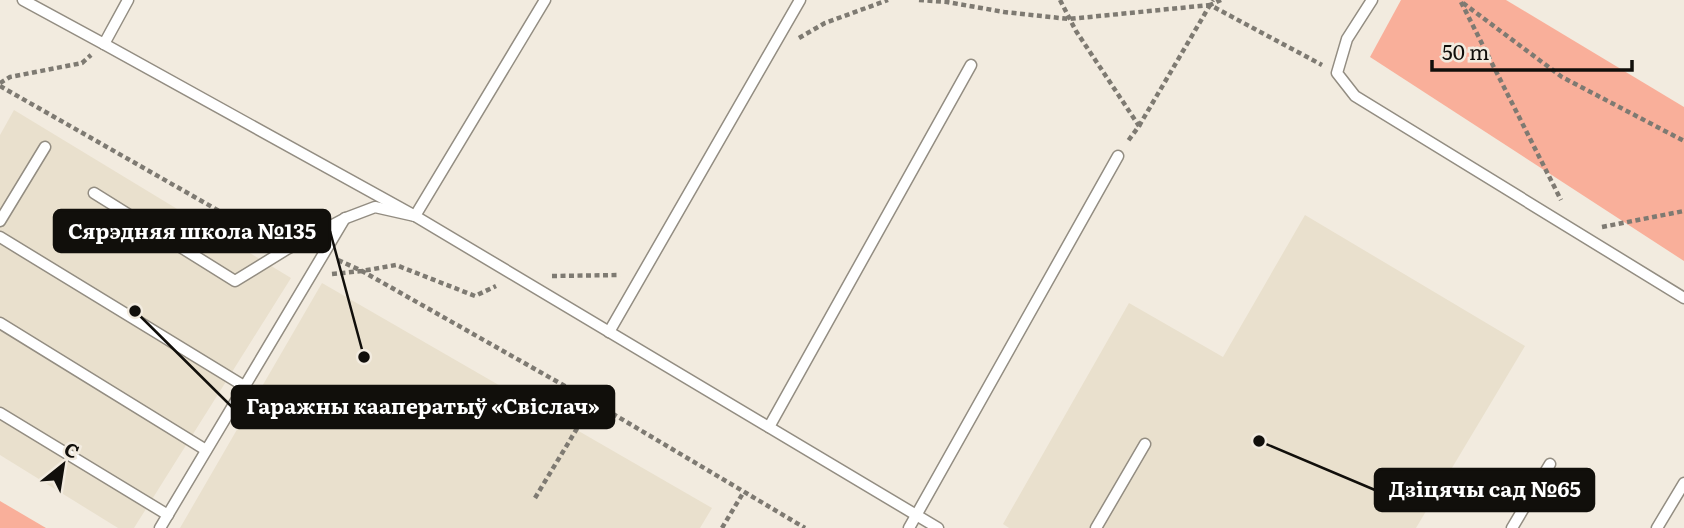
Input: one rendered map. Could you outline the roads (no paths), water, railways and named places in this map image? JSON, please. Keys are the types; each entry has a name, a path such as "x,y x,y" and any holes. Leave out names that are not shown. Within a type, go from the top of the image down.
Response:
{"lane":[{"path":"23,0 415,216 938,528"},
{"path":"104,44 128,0"},
{"path":"415,216 545,0"},
{"path":"609,332 800,0"},
{"path":"1372,0 1347,39 1337,73 1354,96 1684,298"},
{"path":"769,428 971,65"},
{"path":"0,221 44,148"},
{"path":"909,528 1118,156"},
{"path":"94,193 234,281 286,249 346,218 375,207 415,216"},
{"path":"160,528 346,218"},
{"path":"0,237 244,386"},
{"path":"0,323 206,450"},
{"path":"0,413 168,515"},
{"path":"1096,528 1145,444"},
{"path":"1512,528 1549,464"},
{"path":"1657,528 1684,483"}],"place":[{"name":"Гаражны кааператыў «Свіслач»","path":"135,311"},
{"name":"Сярэдняя школа №135","path":"364,357"},
{"name":"Дзіцячы сад №65","path":"1259,441"}]}
